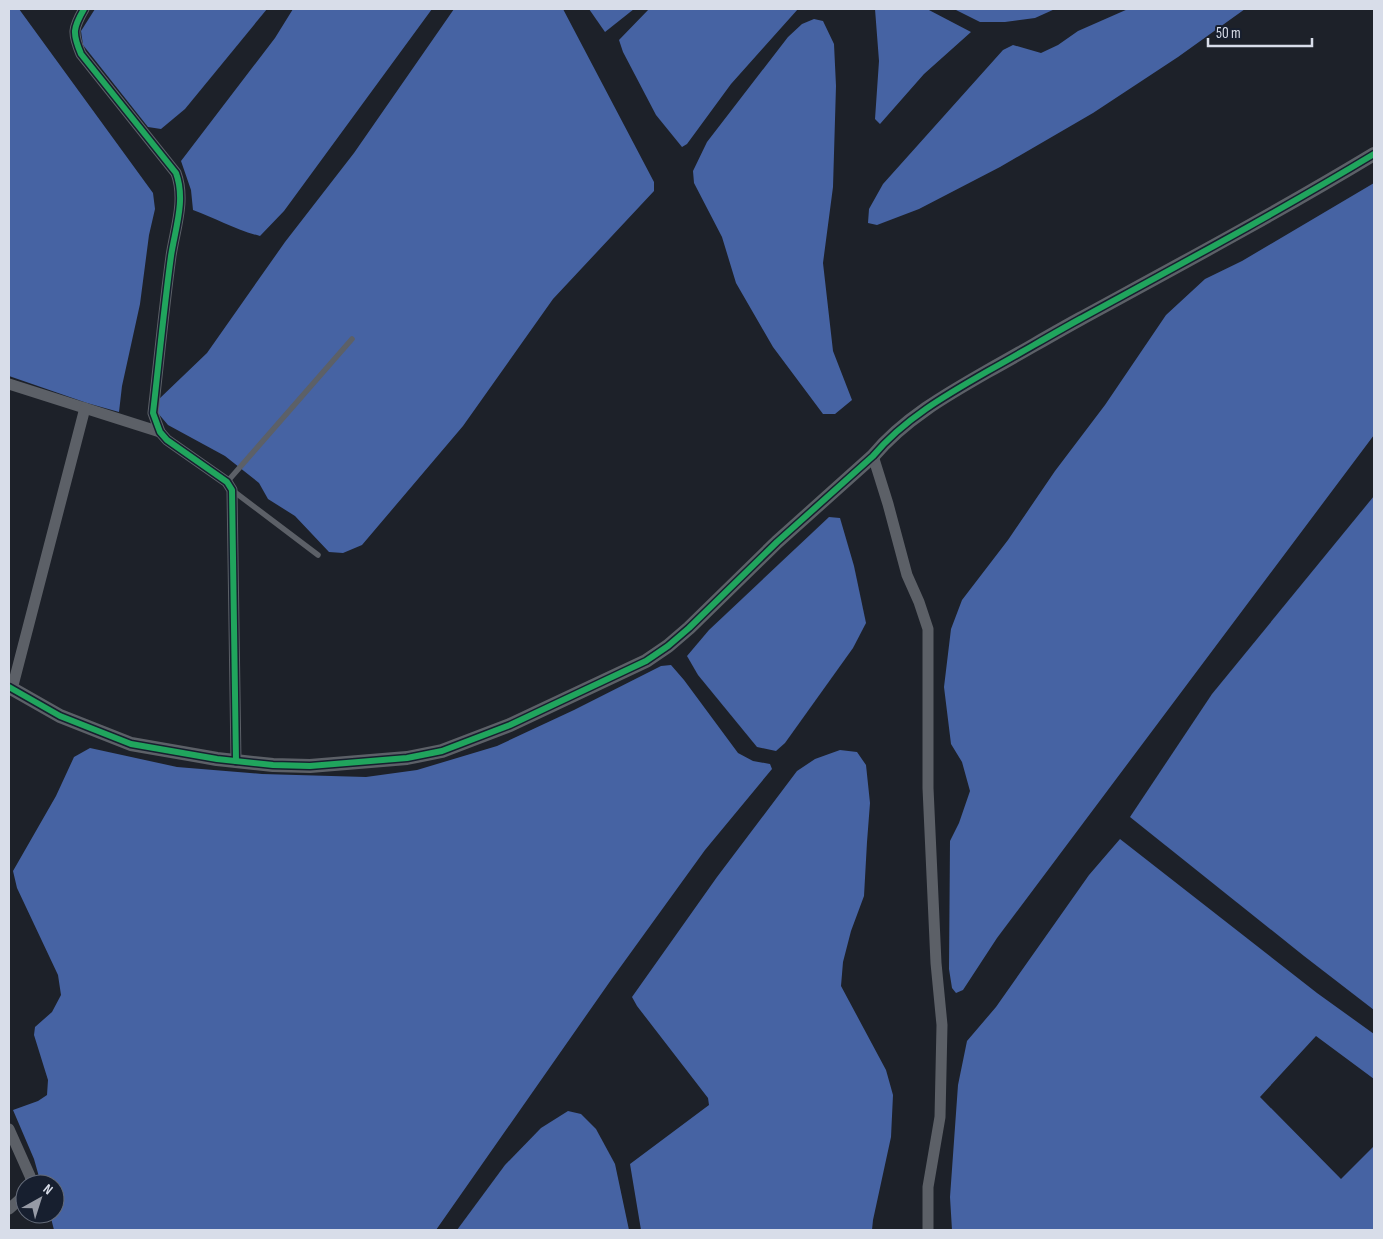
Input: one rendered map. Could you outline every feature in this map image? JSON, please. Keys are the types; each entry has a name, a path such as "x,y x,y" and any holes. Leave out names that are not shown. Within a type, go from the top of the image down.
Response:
{"street":[{"path":"84,9 75,24 74,32 81,54 176,173 181,185 153,412 160,432 167,440 230,486 236,761"},
{"path":"85,408 10,688 60,716 131,744 236,761 274,765 310,766 407,758 442,751 510,726 646,661 668,646 777,542 873,456 885,441 945,396 1045,338 1287,206 1374,154"},
{"path":"9,384 160,432"},
{"path":"873,456 907,576 919,602 928,629 928,788 936,963 942,1025 940,1116 928,1186 928,1230"},
{"path":"9,1129 29,1174"}],"lane":[{"path":"318,555 230,486 352,339"}],"water":[{"path":"9,9 19,9 153,193 155,209 149,235 140,304 122,386 119,412 9,376"},
{"path":"95,9 267,9 185,109 161,129 148,127 83,45 81,31"},
{"path":"293,9 432,9 284,211 260,236 242,231 193,210 191,190 181,161 275,38"},
{"path":"454,9 563,9 654,182 654,191 553,299 463,426 362,545 343,553 329,552 295,516 268,499 259,483 225,456 168,425 157,412 158,400 207,353 285,242 354,153"},
{"path":"589,9 634,9 605,32"},
{"path":"649,9 798,9 731,84 687,144 682,147 656,115 623,52 619,40"},
{"path":"875,9 927,9 971,32 924,74 880,124 875,119 879,61"},
{"path":"954,9 1055,9 1035,18 1005,22 980,22"},
{"path":"1128,9 1245,9 1178,57 1093,113 1000,167 919,209 877,225 868,223 869,209 883,184 1003,50 1013,45 1041,53 1058,45 1078,31"},
{"path":"814,19 823,21 834,44 836,86 833,187 823,263 833,351 852,400 835,414 823,414 773,347 736,283 722,237 694,183 693,171 707,142 788,37 802,24"},
{"path":"1374,183 1374,435 997,938 963,990 956,993 952,988 949,969 950,841 959,823 970,791 962,762 951,744 944,687 951,629 962,600 1008,540 1055,471 1105,405 1166,315 1205,279 1242,261"},
{"path":"1374,496 1374,1010 1130,817 1212,694"},
{"path":"829,517 840,518 854,566 866,623 853,648 785,743 776,751 757,747 698,675 687,656 709,630"},
{"path":"671,665 738,753 753,761 770,764 772,769 705,850 611,980 436,1230 54,1230 52,1224 65,1224 65,1174 38,1174 34,1159 13,1110 38,1101 47,1095 48,1080 34,1035 35,1027 52,1012 61,995 58,975 17,888 13,871 56,796 74,757 90,748 177,767 262,774 366,777 417,770 497,746 661,666"},
{"path":"840,750 857,752 866,765 870,803 864,896 851,931 843,962 841,986 886,1070 893,1095 891,1137 872,1230 641,1230 630,1164 709,1105 708,1098 632,997 717,877 797,771 815,759"},
{"path":"1120,839 1317,993 1374,1034 1374,1079 1316,1036 1260,1097 1341,1179 1374,1146 1374,1230 952,1230 950,1197 958,1085 967,1041 996,1007 1089,875"},
{"path":"568,1111 581,1114 596,1129 615,1164 629,1230 457,1230 505,1165 541,1128"}],"cycle path":[{"path":"84,9 75,31 76,41 81,54 176,173 179,183 179,214 168,276 153,413 160,432 167,440 227,482 232,490 236,761"},
{"path":"9,687 60,716 131,744 217,759 273,765 310,766 407,758 442,751 510,725 646,661 668,646 777,542 873,456 898,430 941,399 1068,325 1265,217 1374,154"}]}
